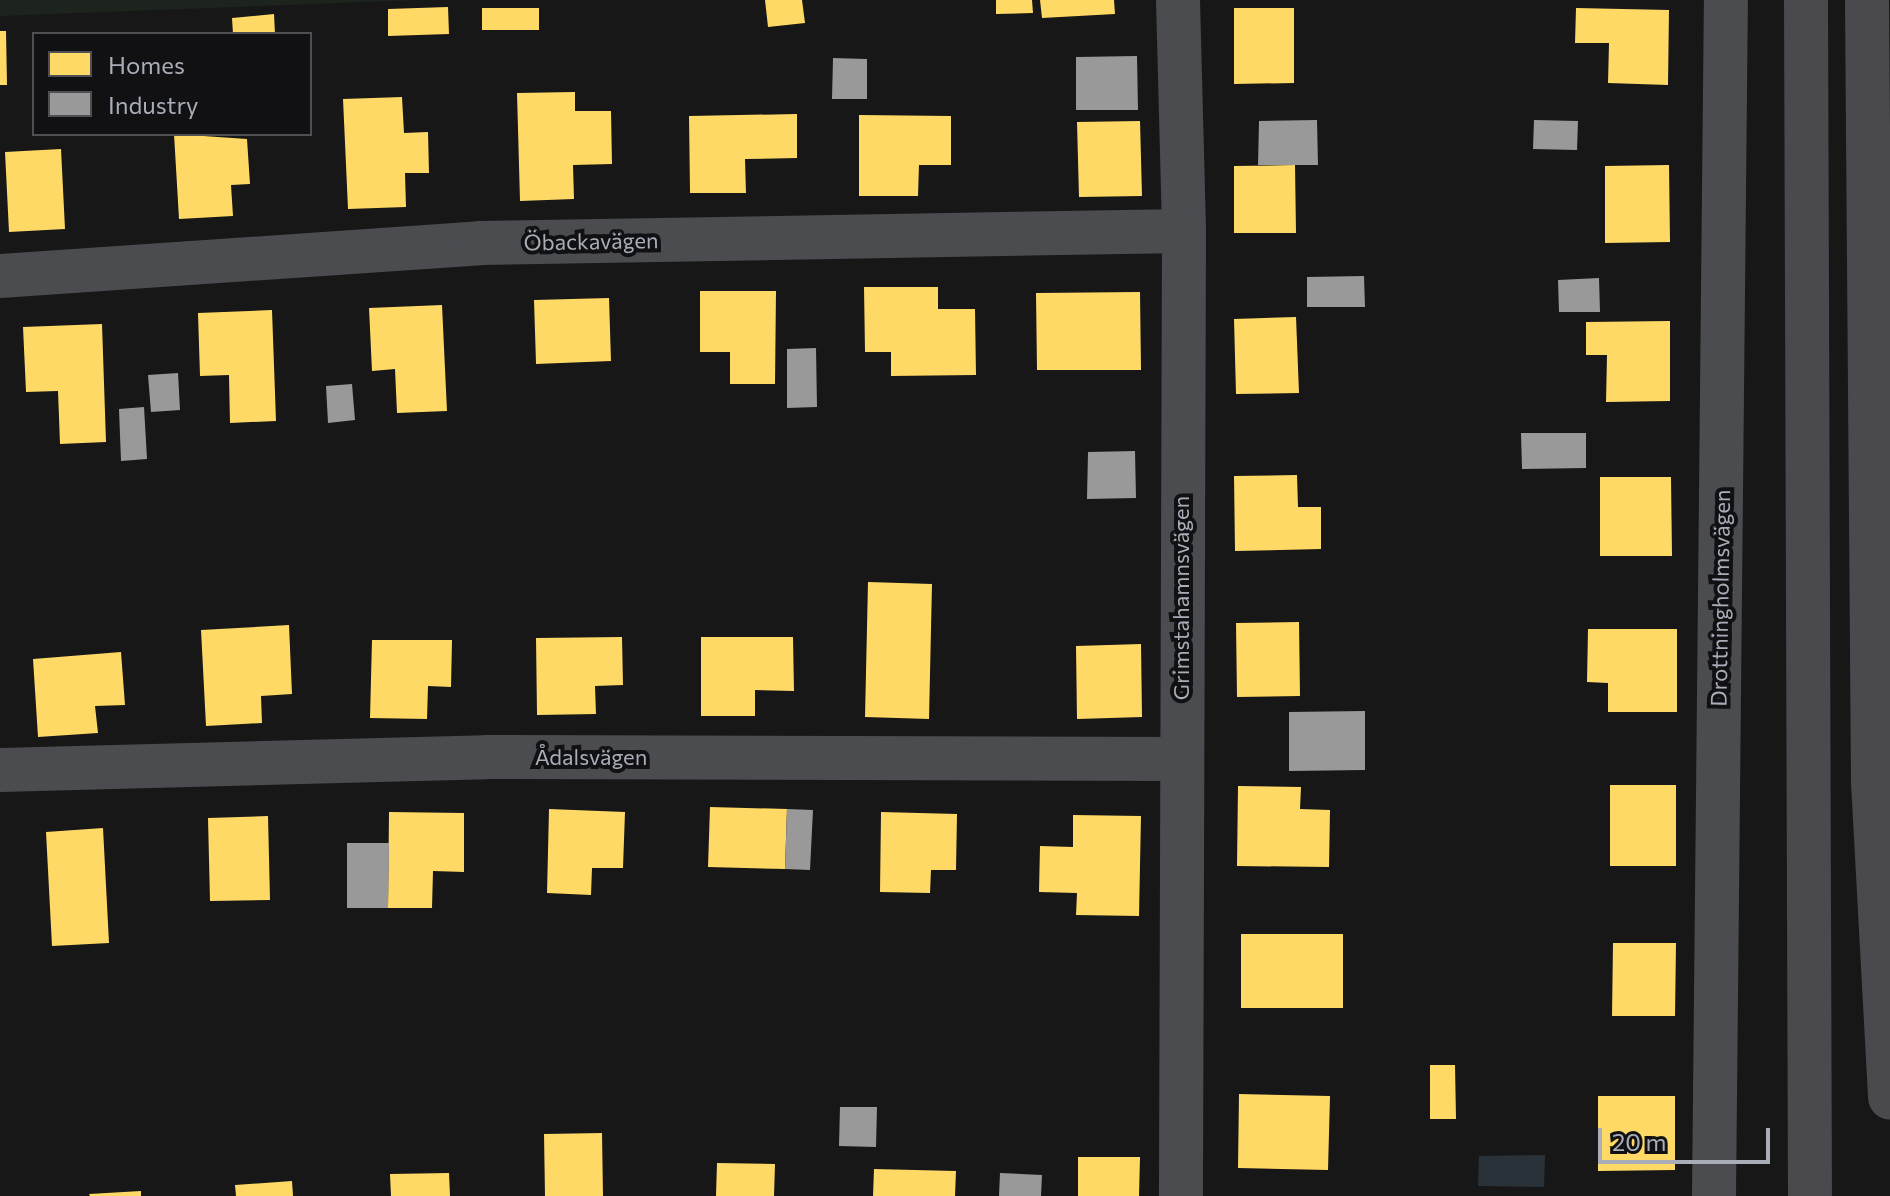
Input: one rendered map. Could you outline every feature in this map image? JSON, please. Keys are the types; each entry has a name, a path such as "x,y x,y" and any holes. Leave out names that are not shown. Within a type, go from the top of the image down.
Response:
{"main road":[{"path":"1806,0 1810,1196"},
{"path":"1867,0 1873,782 1890,1098"}],"street":[{"name":"Grimstahamnsvägen","path":"1178,0 1184,231 1181,1196"},
{"name":"Drottningholmsvägen","path":"1714,1196 1726,0"},
{"name":"Öbackavägen","path":"0,276 480,243 1184,231"},
{"name":"Ådalsvägen","path":"0,770 486,757 1182,759"}],"shaded area":[{"path":"0,0 418,0 0,16"},
{"path":"1545,1155 1544,1187 1478,1186 1479,1156"}],"building: Homes":[{"path":"765,0 802,0 805,23 768,27"},
{"path":"996,0 1032,0 1033,13 996,14"},
{"path":"1040,0 1114,0 1115,14 1042,18"},
{"path":"448,7 449,34 388,36 388,9"},
{"path":"482,8 539,8 539,30 482,30"},
{"path":"1234,8 1294,8 1294,83 1234,84"},
{"path":"1576,8 1669,10 1668,85 1608,83 1609,43 1575,43"},
{"path":"274,14 275,32 233,32 232,18"},
{"path":"0,31 6,31 7,85 0,85"},
{"path":"575,92 575,111 611,111 612,164 573,165 574,199 520,201 517,93"},
{"path":"402,97 404,133 428,132 429,173 405,173 406,207 348,209 343,99"},
{"path":"797,114 797,158 745,159 746,193 690,193 689,116"},
{"path":"859,115 951,116 951,165 919,165 918,196 859,196"},
{"path":"1140,121 1142,196 1079,197 1077,122"},
{"path":"174,136 247,139 250,184 231,185 233,216 179,219"},
{"path":"61,149 65,229 9,232 5,152"},
{"path":"1295,165 1296,233 1234,233 1234,166"},
{"path":"1669,165 1670,242 1605,243 1605,166"},
{"path":"864,287 938,287 938,309 975,309 976,375 891,376 891,352 865,352"},
{"path":"700,291 776,291 775,384 730,384 730,352 700,352"},
{"path":"1140,292 1141,370 1037,370 1036,293"},
{"path":"609,298 611,361 536,364 534,300"},
{"path":"442,305 447,411 397,413 395,369 372,371 369,308"},
{"path":"272,310 276,421 230,423 229,375 200,376 198,313"},
{"path":"1296,317 1299,393 1236,394 1234,319"},
{"path":"1670,321 1670,401 1606,402 1607,355 1586,355 1586,322"},
{"path":"102,324 106,442 60,444 58,391 26,392 23,327"},
{"path":"1297,475 1298,507 1321,507 1321,549 1235,551 1234,476"},
{"path":"1600,477 1671,477 1672,556 1600,556"},
{"path":"868,582 932,584 929,719 865,717"},
{"path":"1299,622 1300,696 1237,697 1236,623"},
{"path":"289,625 292,694 261,696 262,723 206,726 201,630"},
{"path":"1588,629 1677,629 1677,712 1608,712 1608,683 1587,682"},
{"path":"622,637 623,685 595,686 596,714 537,715 536,638"},
{"path":"701,637 793,637 794,691 755,690 755,716 701,716"},
{"path":"372,640 452,640 451,687 428,686 427,719 370,718"},
{"path":"1141,644 1142,717 1077,719 1076,646"},
{"path":"121,652 125,705 95,706 98,733 38,737 33,659"},
{"path":"1610,785 1676,785 1676,866 1610,866"},
{"path":"1238,786 1301,787 1300,809 1330,810 1329,867 1237,866"},
{"path":"710,807 787,809 785,869 708,867"},
{"path":"549,809 625,812 623,868 592,868 591,895 547,893"},
{"path":"389,812 464,813 464,872 433,871 432,908 388,908"},
{"path":"881,812 957,814 956,870 931,870 930,893 880,892"},
{"path":"1073,815 1141,816 1139,916 1076,915 1077,893 1039,892 1040,846 1073,847"},
{"path":"268,816 270,900 210,901 208,818"},
{"path":"103,828 109,943 52,946 46,832"},
{"path":"1241,934 1343,934 1343,1008 1241,1008"},
{"path":"1613,943 1676,943 1675,1016 1612,1016"},
{"path":"1430,1065 1455,1065 1456,1119 1430,1119"},
{"path":"1239,1094 1330,1096 1328,1170 1238,1168"},
{"path":"1598,1096 1675,1096 1675,1170 1598,1171"},
{"path":"602,1133 603,1196 545,1196 544,1134"},
{"path":"1078,1157 1140,1157 1139,1196 1078,1196"},
{"path":"717,1163 775,1164 774,1196 716,1196"},
{"path":"874,1169 956,1171 955,1196 873,1196"},
{"path":"449,1173 450,1196 391,1196 390,1174"},
{"path":"292,1181 293,1196 236,1196 235,1185"},
{"path":"141,1191 141,1196 89,1194"}],"building: Industry":[{"path":"1137,56 1138,110 1076,110 1076,57"},
{"path":"833,58 867,59 867,99 832,99"},
{"path":"1317,120 1318,165 1258,165 1259,121"},
{"path":"1534,120 1578,121 1577,150 1533,149"},
{"path":"1364,276 1365,307 1307,307 1307,277"},
{"path":"1599,278 1600,312 1559,312 1558,280"},
{"path":"816,348 817,407 787,408 787,349"},
{"path":"178,373 180,410 151,412 148,375"},
{"path":"352,384 355,420 328,423 326,386"},
{"path":"144,407 147,459 121,461 119,409"},
{"path":"1521,433 1586,433 1586,468 1522,469"},
{"path":"1135,451 1136,498 1087,499 1088,452"},
{"path":"1365,711 1365,770 1289,771 1289,712"},
{"path":"787,809 813,810 810,870 785,869"},
{"path":"347,843 389,843 388,908 347,908"},
{"path":"840,1107 877,1107 876,1147 839,1146"},
{"path":"1000,1173 1042,1175 1041,1196 999,1196"}]}
